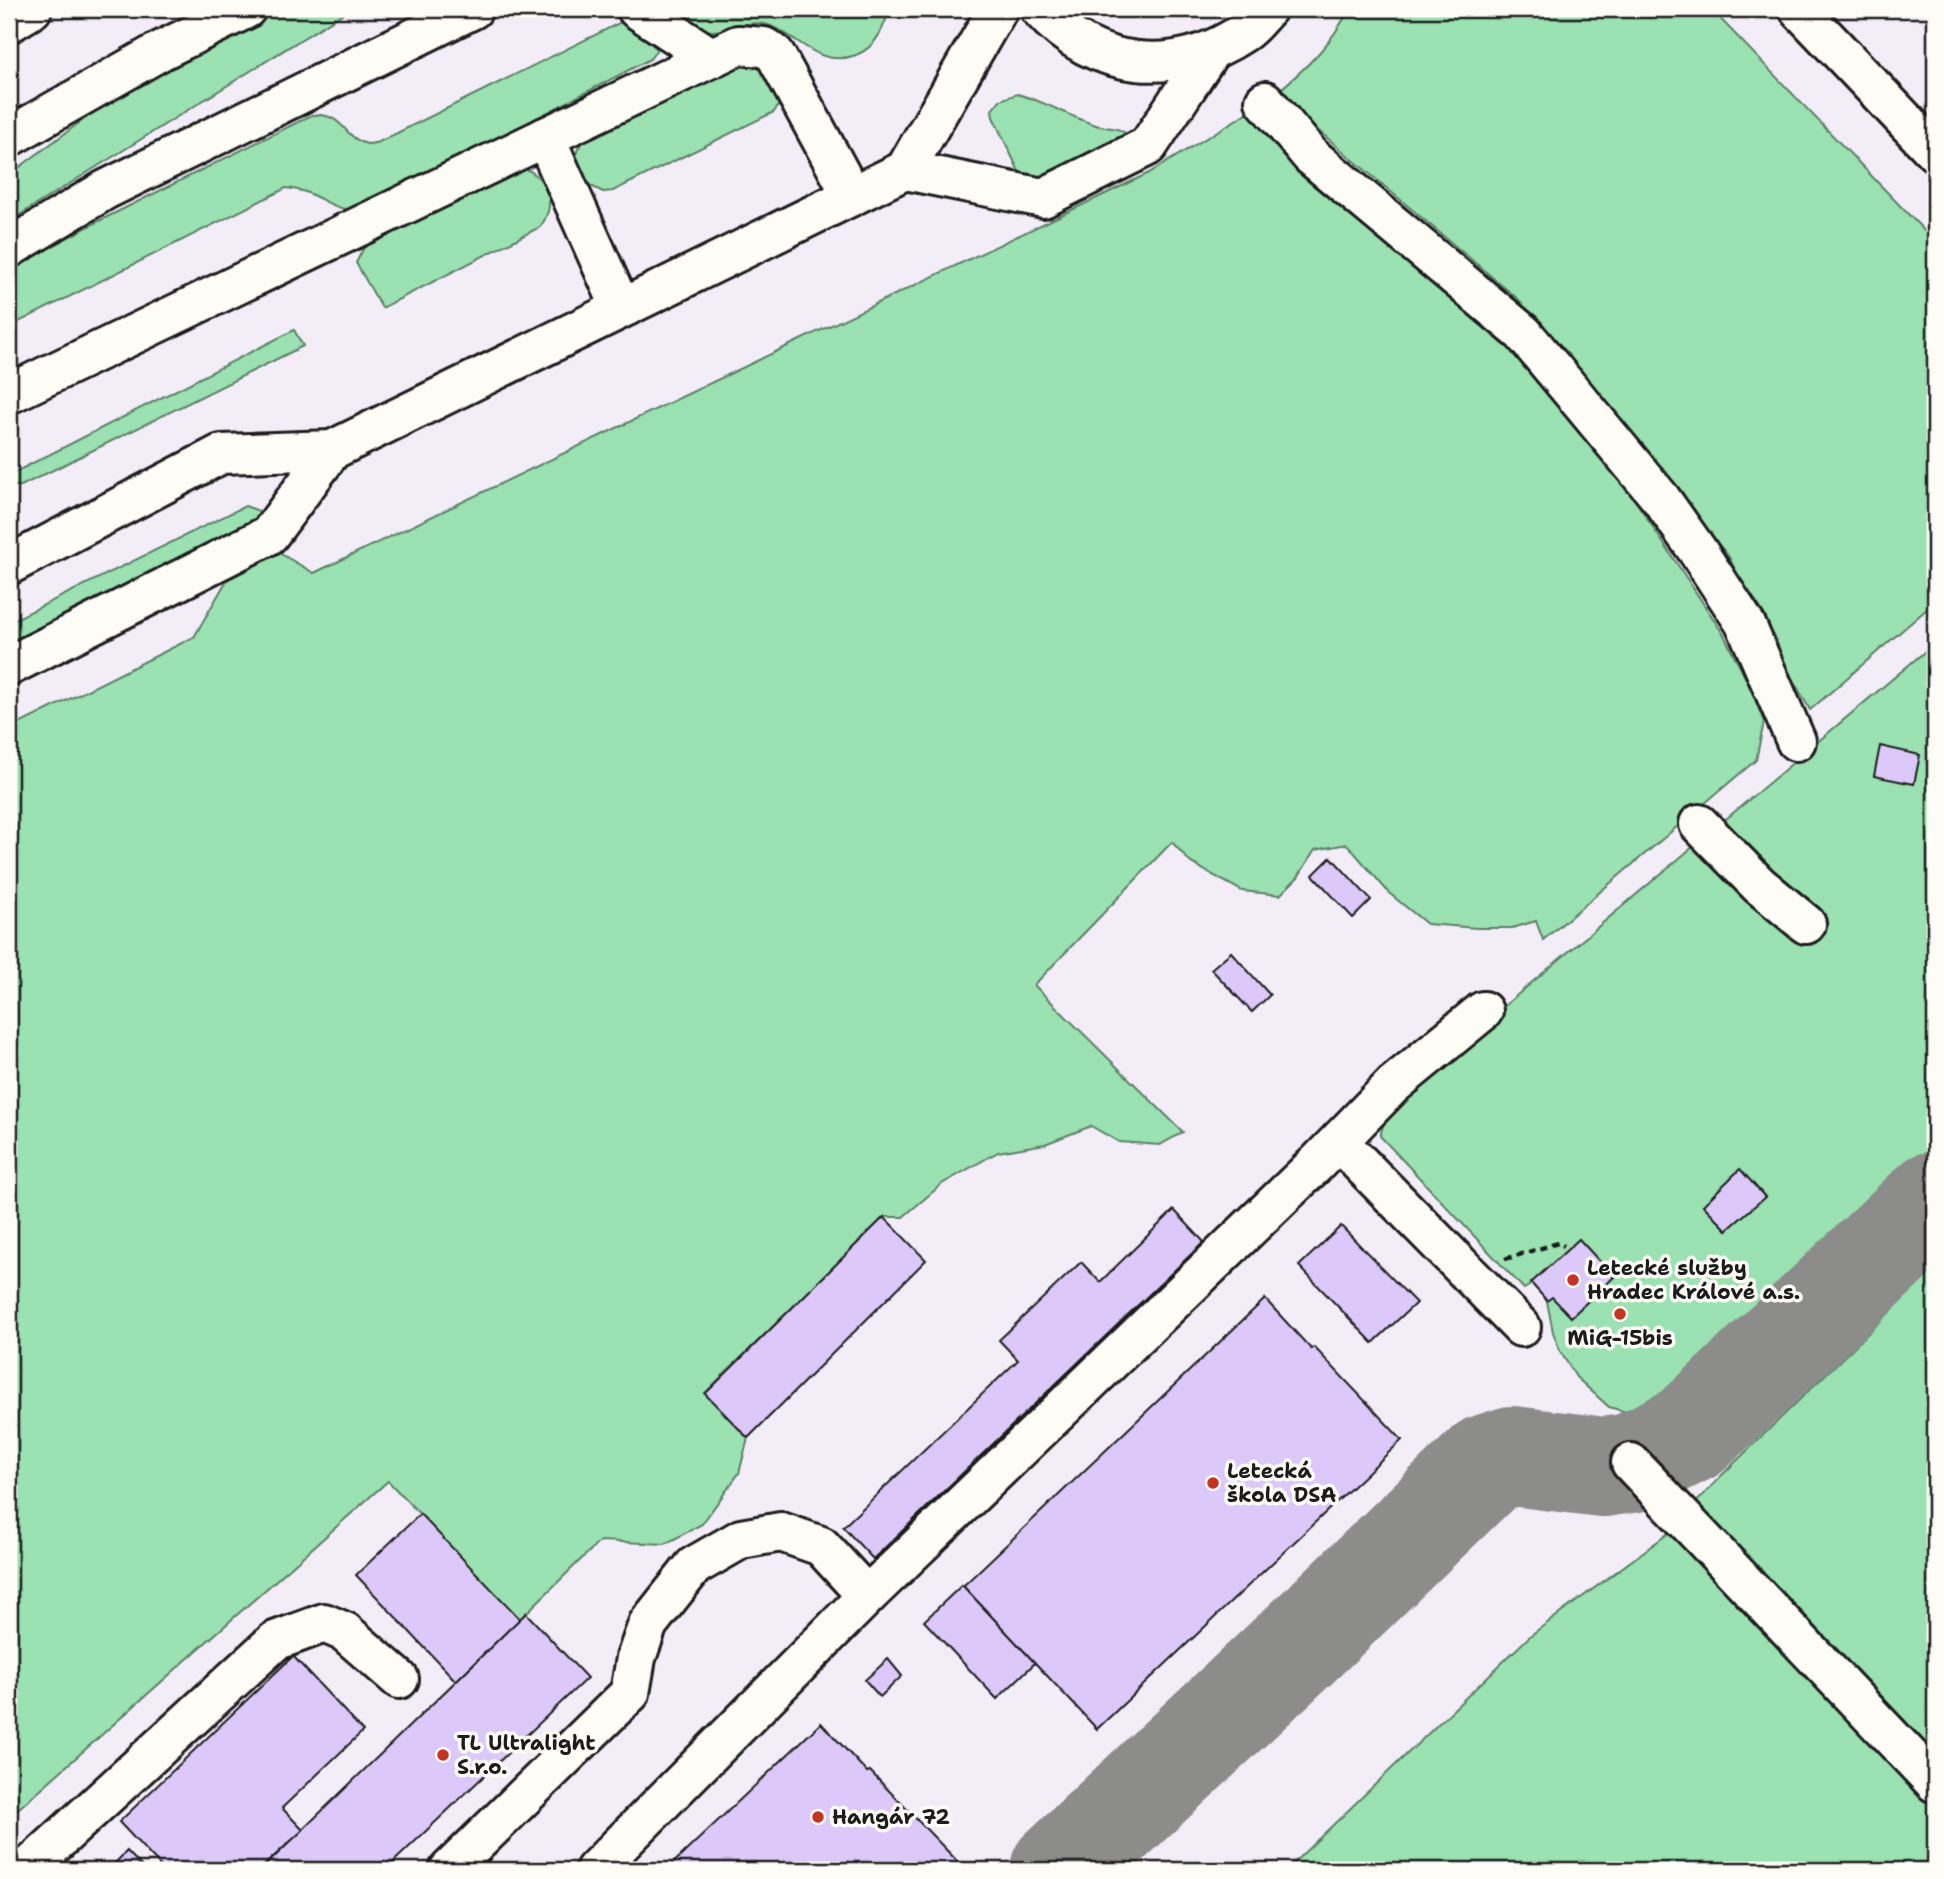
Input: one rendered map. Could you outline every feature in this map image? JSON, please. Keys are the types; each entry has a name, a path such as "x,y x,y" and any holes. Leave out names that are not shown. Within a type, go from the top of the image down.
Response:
{"street":[{"path":"9,23 32,9"},
{"path":"9,137 162,50 246,9"},
{"path":"9,248 105,190 472,9"},
{"path":"637,9 712,58"},
{"path":"9,565 221,454 332,450 905,170 998,9"},
{"path":"1040,9 1073,39 1098,52 1126,60 1154,63 1183,60 1210,52 1247,31 1267,9"},
{"path":"1799,9 1935,152"},
{"path":"9,394 738,45 764,47 775,54 852,196"},
{"path":"905,170 1043,198 1148,146 1210,52"},
{"path":"1265,101 1311,156 1523,333 1661,499 1746,625 1796,741"},
{"path":"545,137 621,308"},
{"path":"9,666 269,535 332,450"},
{"path":"1699,824 1759,885 1806,924"},
{"path":"595,1870 867,1596 1339,1142 1393,1085 1483,1011"},
{"path":"1339,1142 1521,1327"},
{"path":"1631,1463 1935,1783"},
{"path":"449,1870 630,1693 636,1658 648,1624 694,1566 741,1539 781,1532 821,1546 867,1596"},
{"path":"26,1870 275,1641 324,1623 345,1632 399,1679"}],"path":[{"path":"1463,1268 1558,1243 1564,1246"}],"shaded area":[{"path":"9,9 1935,9 1935,1870 9,1870"}],"green space":[{"path":"283,9 350,9 9,224 9,175 181,52"},
{"path":"665,9 890,9 878,36 863,52 843,58 831,58 820,55 768,25 754,23 708,31"},
{"path":"1349,9 1711,9 1935,242 1935,602 1810,710 1759,619 1729,557 1518,299 1275,94 1317,55"},
{"path":"623,21 657,49 650,59 362,209 340,208 305,192 286,188 9,327 9,270 97,222 312,115 331,118 359,141 367,144 379,142"},
{"path":"739,63 762,69 779,101 774,112 613,191 603,192 585,183 575,158 578,148 586,139"},
{"path":"1017,94 1086,122 1120,130 1127,135 1031,187 1025,184 993,117 992,110 1000,100"},
{"path":"1252,110 1505,344 1556,401 1635,500 1724,635 1751,689 1764,722 1756,760 1543,940 1536,921 1512,928 1427,924 1389,893 1347,844 1315,850 1298,877 1280,895 1242,891 1191,863 1172,842 1034,985 1183,1132 1160,1145 1119,1142 1091,1126 1045,1144 998,1152 942,1184 903,1217 884,1217 705,1393 748,1438 739,1473 702,1524 665,1544 600,1541 520,1619 388,1481 9,1817 9,1182 18,1174 9,1162 9,729 194,637 235,566 274,550 314,573 1149,173"},
{"path":"522,167 538,178 548,192 548,209 540,227 382,308 356,263 371,237"},
{"path":"294,330 303,346 21,486 13,486 9,482 15,472"},
{"path":"245,506 259,511 262,517 9,653 9,622"},
{"path":"1935,643 1935,1146 1671,1401 1640,1416 1609,1407 1576,1377 1560,1351 1547,1301 1532,1284 1524,1289 1380,1136 1390,1102"},
{"path":"1935,1268 1935,1870 1286,1870 1531,1635 1666,1535 1720,1477"}],"building":[{"path":"1880,746 1920,755 1914,784 1874,776"},
{"path":"1331,857 1371,900 1353,918 1313,875"},
{"path":"1231,952 1270,995 1252,1012 1211,969"},
{"path":"1740,1169 1765,1197 1727,1230 1703,1205"},
{"path":"1174,1210 1204,1242 873,1559 843,1527 1018,1360 999,1340 1081,1262 1100,1282"},
{"path":"884,1217 926,1260 748,1438 705,1394"},
{"path":"1341,1226 1416,1303 1373,1343 1299,1266"},
{"name":"Letecké služby Hradec Králové a.s.","path":"1579,1239 1614,1277 1571,1317 1552,1297 1547,1301 1531,1283"},
{"name":"Letecká škola DSA","path":"1265,1299 1402,1440 1097,1729 963,1586"},
{"path":"420,1514 520,1619 456,1681 356,1575"},
{"path":"962,1585 1035,1663 997,1699 924,1621"},
{"name":"TL Ultralight S.r.o.","path":"526,1613 587,1678 385,1870 261,1870"},
{"path":"293,1656 363,1731 282,1808 303,1830 259,1870 164,1870 119,1822"},
{"path":"888,1659 902,1676 880,1697 865,1680"},
{"name":"Hangár 72","path":"821,1723 959,1863 951,1870 666,1870"},
{"path":"127,1851 145,1870 108,1870"}],"taxiway":[{"path":"1060,1870 1304,1641 1487,1464 1512,1456 1603,1467 1631,1463 1691,1433 1935,1201"}],"place":[{"name":"Letecké služby Hradec Králové a.s.","path":"1573,1280"},
{"name":"MiG-15bis","path":"1620,1314"},
{"name":"Letecká škola DSA","path":"1213,1483"},
{"name":"TL Ultralight S.r.o.","path":"443,1755"},
{"name":"Hangár 72","path":"818,1817"}]}
